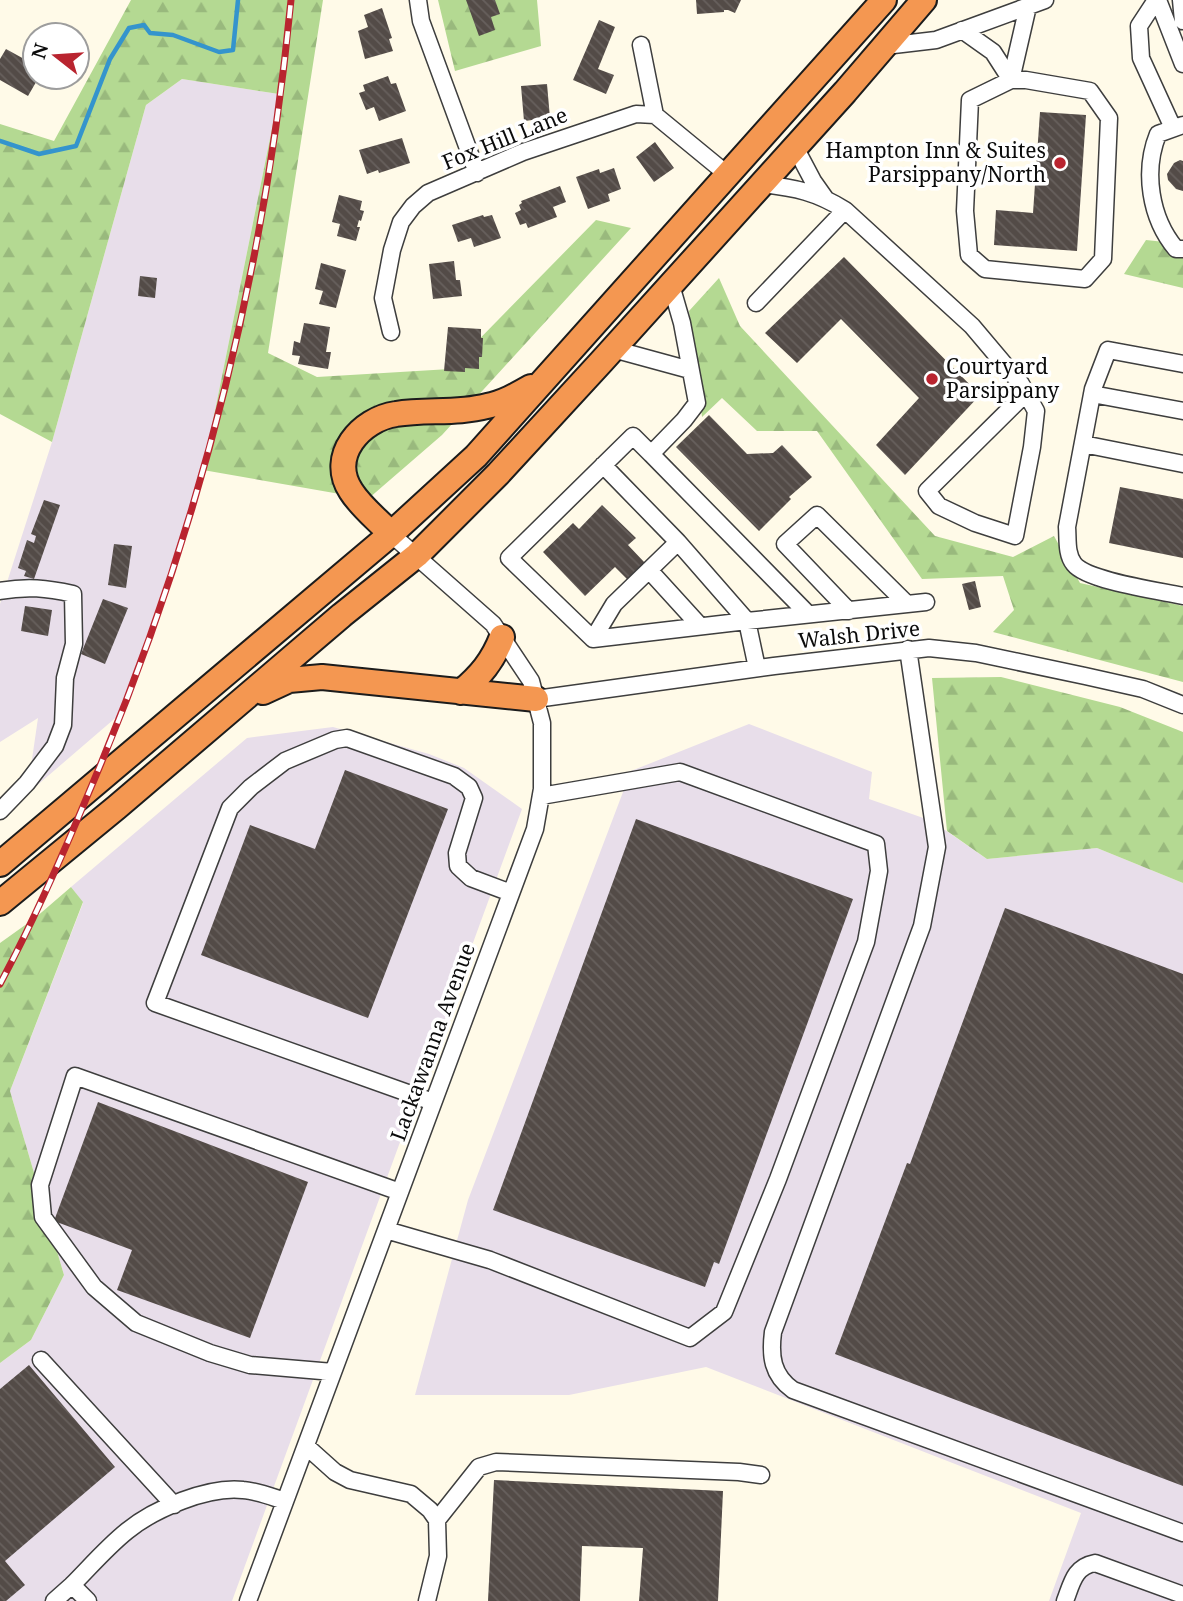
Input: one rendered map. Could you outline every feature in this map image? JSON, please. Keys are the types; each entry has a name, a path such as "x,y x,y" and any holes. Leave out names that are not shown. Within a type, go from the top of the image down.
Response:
{"highway":[{"path":"0,864 391,534 476,456 884,0"},
{"path":"0,903 417,555 498,474 614,349 924,0"},
{"path":"391,534 358,500 346,478 345,458 356,433 379,418 397,414 486,407 541,382"},
{"path":"461,692 487,667 502,637"},
{"path":"240,702 289,680 322,677 536,699"}],"street":[{"path":"418,0 421,21 477,173"},
{"path":"885,46 936,40 1045,0"},
{"path":"1157,0 1183,64"},
{"path":"1157,0 1139,26 1141,58 1171,129 1152,150 1152,201 1165,236 1176,249 1183,249"},
{"path":"1181,0 1183,21"},
{"path":"1011,80 1028,6"},
{"path":"962,30 993,52 1011,80"},
{"path":"640,46 655,115 728,176"},
{"path":"1011,80 1090,91 1110,118 1103,259 1085,279 985,269 969,255 965,211 970,100 1011,80"},
{"name":"Fox Hill Lane","path":"391,332 383,298 393,250 401,222 413,206 428,193 523,152 617,119 636,114 655,115"},
{"path":"795,148 825,198"},
{"path":"762,184 800,188 845,210 972,326 1026,393 1036,411 1015,536 975,523 939,506 927,491 1026,393"},
{"path":"756,303 845,210"},
{"path":"651,454 684,420 696,403 682,323 671,285"},
{"path":"614,349 690,370"},
{"path":"1183,364 1108,350 1092,394 1067,527 1068,550 1073,564 1086,574 1183,596"},
{"path":"1092,394 1183,411"},
{"path":"593,639 509,558 633,436 808,614"},
{"path":"1083,444 1183,464"},
{"path":"603,466 678,542 747,621 757,668"},
{"path":"849,611 785,544 817,514 907,604"},
{"name":"Lackawanna Avenue","path":"248,1601 535,829 541,796 542,723 531,681 493,624 391,534"},
{"path":"593,639 614,604 678,542"},
{"path":"649,570 700,626"},
{"path":"0,591 45,587 74,594 74,644 65,678 63,725 55,746 27,783 2,807"},
{"path":"593,639 926,602"},
{"name":"Walsh Drive","path":"536,699 757,668 929,648 976,653 1143,689 1183,705"},
{"path":"908,649 936,847 930,889 922,926 773,1332 770,1353 775,1370 793,1390 1183,1533"},
{"path":"433,1102 156,1003 230,808 251,787 285,761 335,740 347,738 454,776 470,787 474,798 457,853 458,866 471,878 511,892"},
{"path":"386,1230 490,1261 690,1338 724,1312 778,1179 866,942 879,870 876,844 680,772 541,796"},
{"path":"334,1373 250,1365 210,1353 136,1323 94,1287 43,1217 40,1185 75,1076 400,1192"},
{"path":"41,1360 174,1505"},
{"path":"306,1446 335,1472 350,1480 411,1494 430,1510 437,1520 438,1556 427,1601"},
{"path":"437,1520 479,1467 496,1462 761,1475"},
{"path":"54,1601 126,1532 143,1520 174,1505 228,1489 246,1490 285,1501"},
{"path":"1065,1601 1076,1572 1084,1565 1095,1563 1183,1594"},
{"path":"72,1585 88,1601"}],"shaded area":[{"path":"182,79 279,94 203,470 120,714 27,794 38,718 0,742 0,604 52,442 146,105"},
{"path":"749,724 872,772 869,799 932,821 987,859 1097,848 1183,883 1183,1601 1049,1601 1081,1513 706,1367 569,1395 415,1395 468,1200 631,771"},
{"path":"333,727 429,754 464,768 522,809 232,1601 0,1601 0,1363 31,1340 64,1275 10,1091 83,903 71,887 247,738"}],"green space":[{"path":"131,0 323,0 268,353 317,377 450,369 596,220 631,228 442,435 361,505 357,497 203,470 279,94 182,79 146,105 52,442 0,414 0,124 54,141 81,91 91,91 91,73"},
{"path":"438,0 537,0 541,46 455,71"},
{"path":"1146,240 1183,244 1183,288 1124,274"},
{"path":"719,278 740,326 935,536 1013,557 1054,536 1080,583 1183,606 1183,682 993,632 1014,610 1003,576 922,579 817,431 757,431 722,398 702,417 689,311"},
{"path":"1001,677 1120,707 1183,732 1183,883 1097,848 987,859 947,831 932,678"},
{"path":"71,887 83,902 10,1091 64,1275 31,1340 0,1363 0,943"}],"building":[{"path":"466,0 495,0 500,14 491,17 495,30 479,36"},
{"path":"696,0 741,0 735,13 724,10 697,14"},
{"path":"382,8 392,38 389,39 393,51 365,59 358,31 368,27 364,15"},
{"path":"599,20 615,27 598,69 614,75 606,94 573,80"},
{"path":"6,49 21,57 21,91 31,91 28,96 0,80 0,59"},
{"path":"388,76 391,84 396,83 406,111 379,121 374,107 366,110 359,93 365,91 363,85"},
{"path":"547,84 550,118 524,121 521,86"},
{"name":"Hampton Inn & Suites Parsippany/North","path":"1040,112 1086,115 1077,251 994,245 996,210 1033,213"},
{"path":"402,138 410,163 367,174 359,150"},
{"path":"655,142 674,168 654,182 636,157"},
{"path":"1183,161 1183,191 1176,189 1168,180 1167,174 1174,163"},
{"path":"614,168 621,189 608,194 610,201 588,209 576,177 599,169 600,173"},
{"path":"560,186 566,202 553,207 557,217 528,228 526,223 520,225 515,213 521,210 521,201"},
{"path":"339,195 362,201 360,210 364,211 357,227 360,227 356,241 337,236 340,224 332,222"},
{"path":"483,215 492,215 501,238 474,247 471,238 458,242 452,225"},
{"name":"Courtyard Parsippany","path":"844,257 980,395 905,475 876,445 919,398 841,319 797,363 765,333"},
{"path":"454,261 456,280 460,280 462,296 433,299 429,264"},
{"path":"321,263 346,270 336,308 319,304 323,291 315,289"},
{"path":"140,276 157,278 155,298 138,296"},
{"path":"304,323 330,327 326,352 331,352 328,369 298,364 300,356 292,355 294,341 300,343"},
{"path":"448,327 481,329 483,338 479,369 465,368 465,372 444,371"},
{"path":"709,415 747,454 773,453 782,445 812,477 789,497 791,499 759,531 676,447"},
{"path":"1120,487 1183,499 1183,558 1109,543"},
{"path":"44,500 60,505 34,579 24,576 26,571 18,568 27,540 34,543 36,536 31,534"},
{"path":"602,505 636,538 628,545 645,563 628,580 615,567 585,596 543,552 573,523 579,529"},
{"path":"114,544 132,546 126,588 108,585"},
{"path":"975,581 981,607 969,610 962,584"},
{"path":"103,599 128,608 105,664 81,654"},
{"path":"25,606 52,610 48,636 21,631"},
{"path":"345,770 448,809 368,1018 201,955 250,825 315,849"},
{"path":"636,819 853,899 719,1264 714,1262 705,1287 493,1210"},
{"path":"1005,908 1183,974 1183,1486 835,1354 907,1163 910,1164"},
{"path":"98,1102 308,1182 250,1338 117,1290 132,1250 54,1221"},
{"path":"29,1365 115,1467 5,1561 25,1585 6,1601 0,1601 0,1389"},
{"path":"494,1480 723,1491 718,1601 639,1601 643,1548 582,1546 580,1601 488,1601"}],"waterway":[{"path":"0,141 39,154 76,146 110,59 129,28 144,25 150,33 173,35 219,52 233,50 238,0"}],"railway":[{"path":"0,984 58,865 128,697 194,503 221,404 264,203 291,0"}],"place":[{"name":"Hampton Inn & Suites Parsippany/North","path":"1060,163"},
{"name":"Courtyard Parsippany","path":"932,379"}]}
